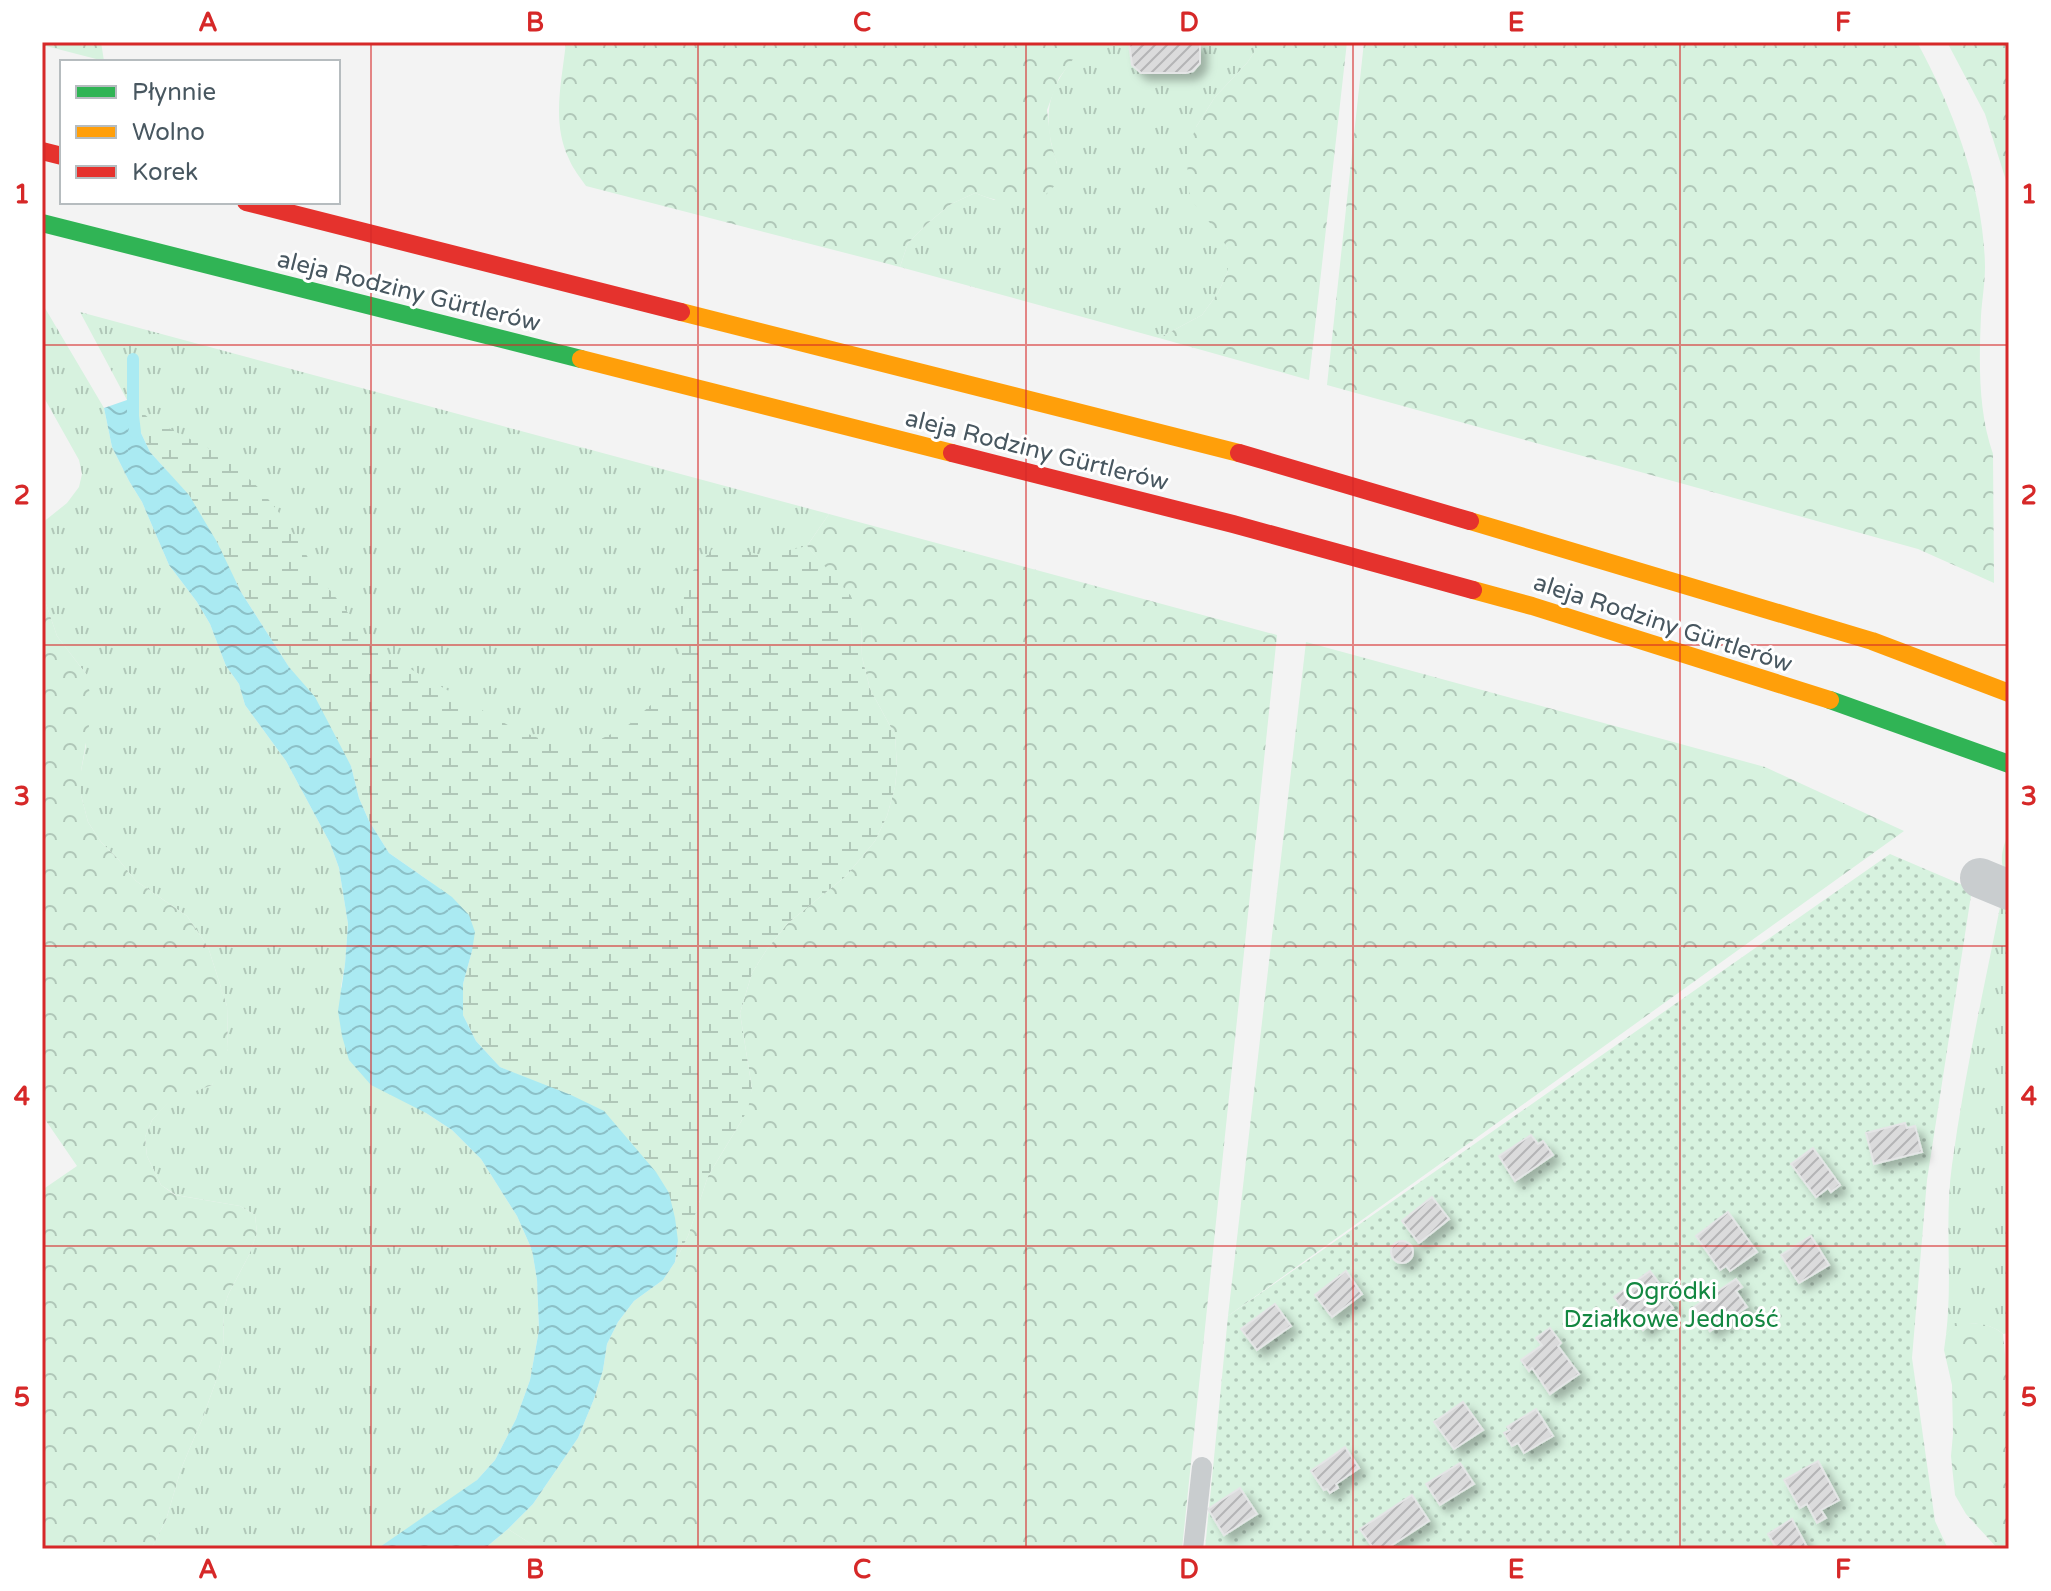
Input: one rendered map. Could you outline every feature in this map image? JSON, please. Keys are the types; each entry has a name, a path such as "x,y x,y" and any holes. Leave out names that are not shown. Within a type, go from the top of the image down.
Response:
{"main road":[{"name":"aleja Rodziny Gürtlerów","path":"254,204 1256,457 1872,641 2009,693"},
{"name":"aleja Rodziny Gürtlerów","path":"42,223 1233,524 1502,598 1854,708 2007,763"}],"lane":[{"path":"1193,1549 1202,1467"}],"green space":[{"path":"42,42 101,42 104,60 100,60 42,45"},
{"path":"566,42 1078,42 1077,54 1059,78 1047,110 1059,181 1045,195 1029,202 1001,201 975,193 951,204 908,243 900,267 586,186 571,163 560,131 559,101"},
{"path":"1078,42 1254,42 1255,51 1247,63 1215,97 1196,127 1207,218 1228,249 1228,271 1218,293 1202,315 1159,338 900,267 908,243 951,204 975,193 994,200 1057,164 1049,130 1049,108 1055,87 1074,56"},
{"path":"1254,42 1347,42 1309,380 1159,338 1202,315 1218,293 1228,271 1228,249 1192,201 1187,184 1188,149 1196,127 1215,97 1255,51"},
{"path":"1364,42 1917,42 1954,122 1979,209 1985,273 1980,369 1982,404 1993,454 1994,583 1918,549 1327,385"},
{"path":"1947,42 2009,42 2009,190 1985,114"},
{"path":"42,303 104,408 112,447 142,502 169,565 210,624 226,666 239,684 245,705 286,761 330,843 339,868 348,924 341,987 426,1113 452,1130 481,1159 517,1216 532,1250 539,1330 530,1380 516,1419 495,1460 468,1490 378,1549 151,1549 166,1520 181,1469 216,1381 224,1348 223,1312 257,1233 255,1215 240,1206 176,1195 161,1185 147,1156 145,1137 152,1120 171,1099 212,1085 228,1049 227,1006 208,947 187,916 136,881 101,842 88,822 81,795 81,771 86,746 86,674 57,636 42,592 42,523 67,503 79,487 82,474 79,460 42,394"},
{"path":"80,312 829,514 807,546 678,1241 351,766 133,416"},
{"path":"127,400 150,419 210,449 234,465 261,490 284,519 322,580 363,632 388,656 513,728 546,741 584,747 626,727 652,704 679,669 684,597 689,575 718,543 764,556 807,546 851,596 861,625 862,657 870,689 895,735 895,787 887,816 875,841 846,876 788,923 752,973 740,1013 752,1089 748,1109 708,1176 688,1236 675,1262 678,1241 656,1172 604,1111 500,1067 476,1041 463,1015 463,984 472,951 452,897 389,853 369,821 351,766 315,697 289,667 241,592 217,542 189,495 150,452"},
{"path":"829,514 1277,635 1182,1549 539,1549 508,1529 533,1504 578,1438 603,1370 607,1344 618,1322 634,1301 663,1280 675,1262 688,1236 708,1176 742,1120 752,1089 740,1013 752,973 788,923 846,876 875,841 887,816 897,767 895,735 870,689 862,657 861,625 807,546"},
{"path":"42,592 57,636 86,674 91,699 81,771 81,795 88,822 101,842 136,881 187,916 208,947 227,1006 228,1049 222,1068 212,1085 171,1100 152,1120 145,1137 147,1156 161,1185 175,1195 240,1206 255,1215 257,1233 223,1312 224,1348 216,1381 181,1469 166,1520 151,1549 42,1549 42,1190 77,1166 42,1115"},
{"path":"1306,642 1765,767 1904,831 1228,1316"},
{"path":"2009,831 2009,1333 2003,1334 1981,1324 1956,1323 1946,1335 1952,1165 2006,876 2002,859"},
{"name":"Ogródki Działkowe Jedność","path":"1890,854 1972,889 1927,1180 1912,1358 1935,1521 1948,1549 1205,1549 1228,1316"},
{"path":"1955,1323 1987,1325 2003,1334 2009,1395 2009,1443 2005,1449 2009,1549 1998,1549 1966,1514 1955,1495 1951,1456 1952,1385 1944,1350 1946,1335"},
{"path":"508,1529 539,1549 484,1549"}],"water":[{"path":"127,400 150,452 189,495 217,542 241,592 289,667 315,697 351,766 369,821 389,853 452,897 469,915 475,932 463,984 463,1015 476,1041 500,1067 604,1111 656,1172 669,1193 678,1241 675,1262 663,1280 634,1301 618,1322 607,1344 603,1370 578,1438 533,1504 484,1549 377,1549 477,1480 495,1460 516,1419 530,1380 539,1330 532,1250 517,1216 481,1159 452,1130 371,1085 349,1060 338,1011 348,924 339,868 330,843 286,761 245,705 239,684 226,666 210,624 169,565 142,502 112,447 104,408"}],"building":[{"path":"1129,42 1200,42 1200,63 1193,71 1186,73 1141,73 1132,65"},
{"path":"1905,1123 1907,1128 1915,1126 1922,1152 1874,1164 1866,1133"},
{"path":"1531,1135 1538,1144 1543,1141 1553,1155 1515,1181 1499,1156"},
{"path":"1813,1148 1840,1185 1831,1192 1828,1188 1816,1197 1791,1164"},
{"path":"1432,1197 1449,1219 1419,1243 1402,1221"},
{"path":"1728,1212 1757,1252 1730,1271 1726,1266 1720,1270 1696,1236"},
{"path":"1811,1236 1829,1265 1799,1283 1781,1255"},
{"path":"1402,1241 1410,1244 1413,1252 1410,1260 1402,1263 1394,1260 1391,1252 1394,1244"},
{"path":"1346,1271 1362,1294 1332,1317 1315,1295"},
{"path":"1650,1271 1668,1295 1665,1297 1673,1308 1643,1330 1627,1308 1624,1310 1614,1297"},
{"path":"1736,1279 1742,1287 1736,1291 1747,1307 1710,1331 1694,1307"},
{"path":"1275,1304 1291,1326 1257,1350 1241,1329"},
{"path":"1550,1328 1561,1343 1558,1346 1579,1374 1550,1394 1532,1368 1529,1371 1521,1360 1542,1345 1536,1338"},
{"path":"1463,1402 1483,1430 1454,1449 1434,1422"},
{"path":"1536,1409 1553,1436 1524,1453 1518,1443 1512,1446 1504,1433 1510,1430 1507,1427"},
{"path":"1345,1447 1359,1468 1336,1484 1338,1488 1330,1493 1324,1490 1311,1471"},
{"path":"1818,1461 1839,1500 1821,1510 1826,1518 1817,1523 1807,1504 1800,1508 1784,1480"},
{"path":"1460,1463 1474,1484 1440,1505 1426,1484"},
{"path":"1240,1488 1257,1514 1224,1535 1208,1509"},
{"path":"1412,1495 1429,1521 1386,1549 1374,1549 1360,1529"},
{"path":"1792,1519 1808,1549 1777,1549 1768,1534"}],"waterway":[{"path":"133,359 135,432"}],"traffic: fast":[{"path":"42,223 581,359"},
{"path":"1830,700 2009,764"}],"traffic: slow":[{"path":"681,312 1239,453"},
{"path":"581,359 952,453"},
{"path":"1470,521 1872,641 2009,693"},
{"path":"1473,590 1830,700"}],"traffic: jam":[{"path":"42,151 60,156"},
{"path":"254,204 681,312"},
{"path":"952,453 1233,524 1473,590"},
{"path":"1239,453 1470,521"}]}
